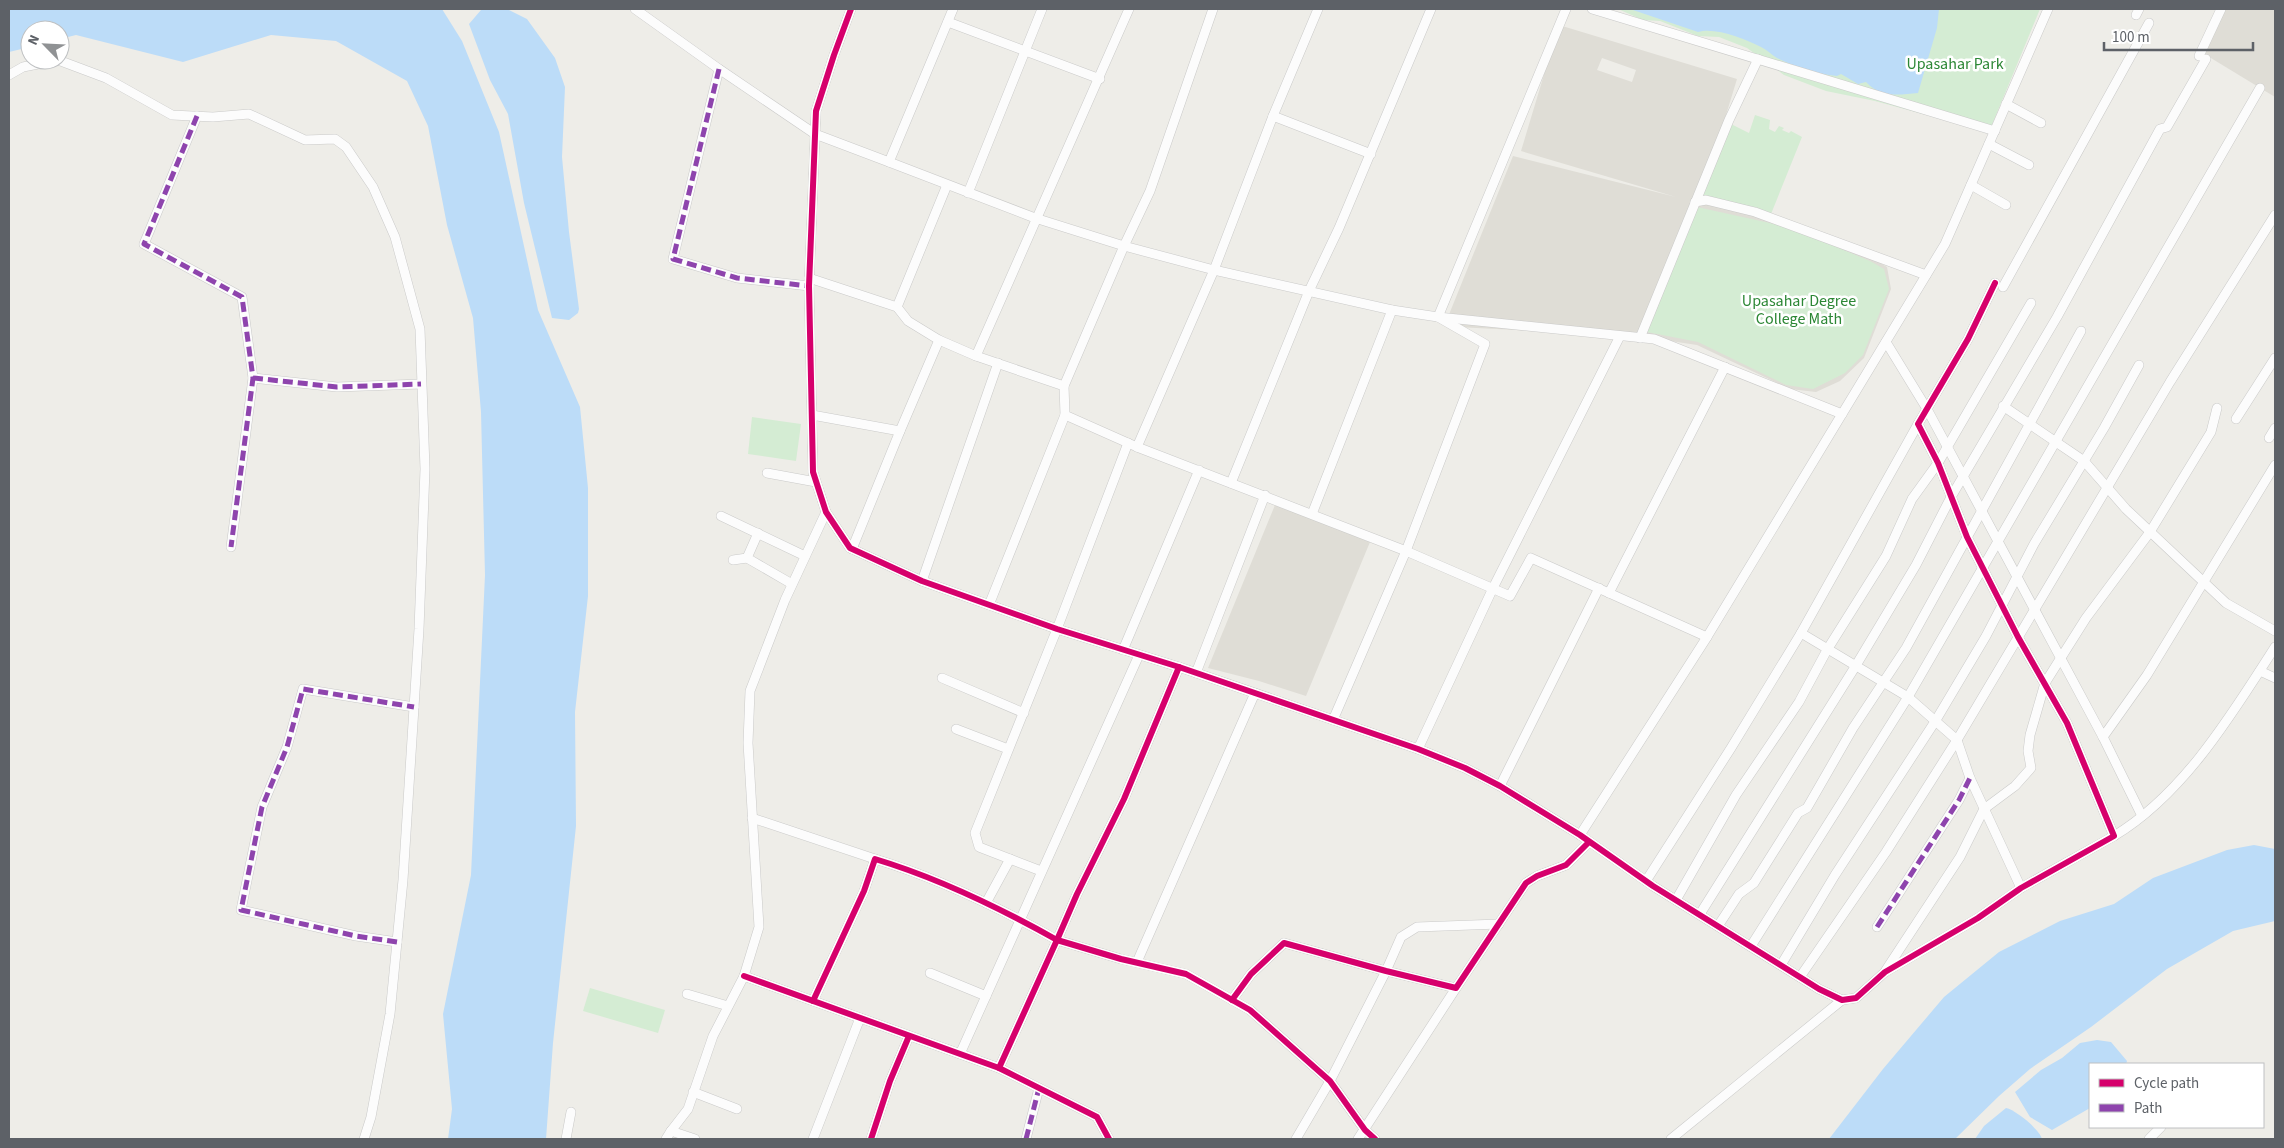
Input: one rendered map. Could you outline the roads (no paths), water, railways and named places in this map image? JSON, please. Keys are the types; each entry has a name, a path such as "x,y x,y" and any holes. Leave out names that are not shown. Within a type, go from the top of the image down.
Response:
{"street":[{"path":"635,9 719,70 815,134 968,194 1036,218 1124,246 1214,270 1392,310 1438,318 1654,339 1842,414"},
{"path":"852,9 834,55 816,111 809,282 813,472 826,512 850,548 922,581 989,605 1057,629 1179,667 1418,749 1465,768 1500,786 1580,835 1676,900 1800,977 1842,1000"},
{"path":"889,162 953,9"},
{"path":"968,194 1042,9"},
{"path":"976,356 1036,218 1100,79 1129,9"},
{"path":"989,605 1065,415 1064,386 1124,246 1150,191 1213,9"},
{"path":"1138,447 1214,270 1273,116 1318,9"},
{"path":"1231,482 1309,291 1340,228 1431,9"},
{"path":"1438,318 1566,9"},
{"path":"1592,9 1995,131"},
{"path":"1580,835 1707,637 1945,244 2048,9"},
{"path":"1700,914 1855,667 1916,565 1962,477 2056,318 2160,129 2167,127 2202,57 2221,9"},
{"path":"948,22 1100,79"},
{"path":"1646,881 1731,748 1800,633 1926,409 2149,23"},
{"path":"1640,338 1729,120 1758,59"},
{"path":"9,75 23,67 58,60 106,78 172,115 249,114 305,140 335,139 346,147 373,187 395,237 420,329 425,469 419,629 397,942 390,1014 371,1117 364,1139"},
{"path":"719,70 673,259 737,278 809,282 896,307 908,321 939,340 976,356 1064,386"},
{"path":"1751,946 1908,697 2260,88"},
{"path":"2006,104 2041,123"},
{"path":"197,116 144,244 242,297 253,378 231,547"},
{"path":"1273,116 1371,154"},
{"path":"1990,144 2029,165"},
{"path":"896,307 946,185"},
{"path":"1971,185 2006,205"},
{"path":"1695,202 1706,200 1755,212 1926,275"},
{"path":"1800,977 1886,852 1957,740 2108,486 2275,215"},
{"path":"1676,900 1736,796 1799,702 1827,650 1886,556 1912,499 1938,463 2031,303"},
{"path":"1312,514 1392,310"},
{"path":"1333,720 1406,551 1485,344 1438,318"},
{"path":"1718,926 1740,894 1754,883 1798,812 1806,808 1853,728 1906,648 2081,331"},
{"path":"1418,749 1493,588 1620,336"},
{"path":"852,549 939,340"},
{"path":"1886,342 1926,409 1981,512 2018,575 2142,816"},
{"path":"2236,419 2275,358"},
{"path":"922,581 998,363"},
{"path":"1781,965 1835,875 1936,720 2140,364"},
{"path":"1609,593 1725,367"},
{"path":"253,378 336,387 421,384"},
{"path":"2003,406 2029,426 2084,461 2108,486 2126,509 2226,603 2275,631"},
{"path":"1886,972 1960,856 1984,809 2015,786 2031,768 2028,751 2030,735 2045,683 2062,659 2086,618 2150,532 2211,432 2217,408"},
{"path":"812,415 900,431"},
{"path":"1065,415 1138,447 1406,551 1510,596 1531,558 1707,637"},
{"path":"1918,424 1938,463 1967,537 1982,568 2066,723 2114,836"},
{"path":"2269,438 2275,428"},
{"path":"1042,871 979,847 975,833 1057,629 1128,443"},
{"path":"2103,738 2147,675 2275,465"},
{"path":"1123,650 1199,470"},
{"path":"766,474 816,482"},
{"path":"1196,673 1265,495"},
{"path":"695,1139 668,1135 688,1109 713,1036 744,976 758,927 748,744 750,691 792,584 826,512"},
{"path":"721,516 805,556"},
{"path":"747,558 758,533"},
{"path":"733,560 747,558 792,584"},
{"path":"1500,786 1599,588"},
{"path":"1800,633 1882,684 1908,697 1957,740 1970,778 2021,888"},
{"path":"1671,1139 1842,1000 1856,998 1886,972 1978,918 2021,888 2114,836 2142,816 2164,797 2195,763 2275,647"},
{"path":"960,1054 1139,655"},
{"path":"999,1068 1077,894 1124,799 1179,667"},
{"path":"2260,671 2275,678"},
{"path":"942,678 1024,713"},
{"path":"397,942 356,936 241,910 262,807 287,747 303,689 414,707"},
{"path":"1137,962 1254,693"},
{"path":"956,729 1008,749"},
{"path":"1877,927 1959,800 1970,778"},
{"path":"752,818 900,867 986,903 1020,919 1057,940 1186,974 1250,1010 1330,1081 1365,1130 1375,1139"},
{"path":"1358,1139 1526,883 1537,876 1566,866 1589,842"},
{"path":"813,1001 864,891 875,859"},
{"path":"986,903 1010,859"},
{"path":"1296,1139 1330,1081 1386,971 1401,937 1417,927 1499,924"},
{"path":"1232,1000 1252,974 1284,943 1456,988"},
{"path":"930,974 986,996"},
{"path":"744,976 999,1068 1097,1117 1109,1139"},
{"path":"687,994 728,1006"},
{"path":"813,1139 860,1018"},
{"path":"871,1139 890,1081 909,1036"},
{"path":"1026,1139 1039,1088"},
{"path":"693,1092 737,1109"},
{"path":"566,1139 571,1112"},
{"path":"2149,1139 2160,1128"}],"water":[{"path":"9,9 442,9 462,41 499,132 538,310 580,407 588,488 588,596 575,712 576,826 553,1043 546,1139 448,1139 452,1109 443,1014 471,875 485,575 481,412 473,318 447,225 428,126 407,81 336,41 271,35 183,62 76,35 70,36 70,20 20,20 20,49 9,52"},
{"path":"507,9 527,19 555,58 565,87 562,157 579,309 578,313 569,320 552,318 524,203 508,114 490,80 469,24 481,10"},
{"path":"1630,9 1939,9 1937,28 1918,93 1897,95 1878,91 1866,82 1858,84 1841,74 1837,76 1829,75 1799,67 1777,58 1761,47 1721,32 1698,32"},
{"path":"2254,845 2275,849 2275,921 2233,931 2167,969 2091,1027 2030,1069 1955,1139 1829,1139 1883,1069 1944,997 1999,952 2060,921 2114,904 2153,878 2227,850"},
{"path":"2097,1040 2111,1042 2127,1061 2126,1063 2089,1063 2089,1109 2052,1130 2030,1117 2015,1092 2041,1070 2062,1058 2080,1043"},
{"path":"2006,1108 2016,1112 2027,1121 2042,1139 1975,1139 1984,1126"}],"park label":[{"name":"Upasahar Park","path":"1955,64"},
{"name":"Upasahar Degree College Math","path":"1799,310"}]}
